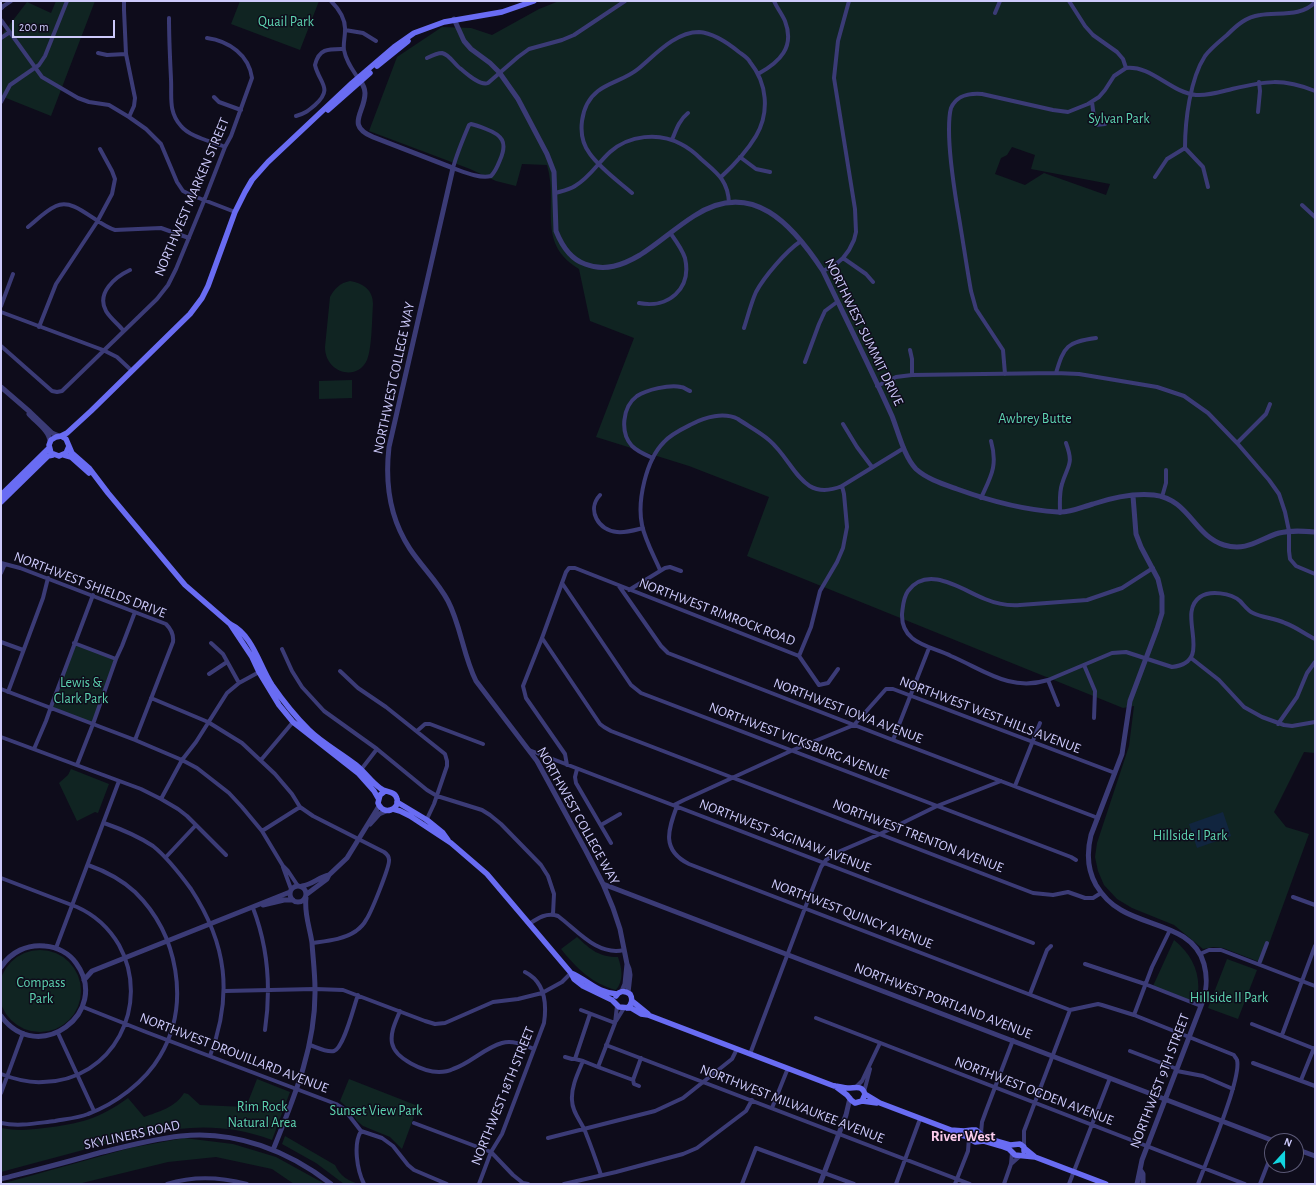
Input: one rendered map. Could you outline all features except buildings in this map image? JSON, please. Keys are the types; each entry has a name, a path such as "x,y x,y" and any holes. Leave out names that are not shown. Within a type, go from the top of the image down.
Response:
{"main road":[{"path":"1,495 54,438 66,433 91,411 190,314 202,298 208,286 235,212 247,188 258,172 303,130 310,126 359,80 416,36 419,32 454,19 502,12 534,1"},
{"path":"64,455 68,451 68,444 73,432 91,411"},
{"path":"60,436 68,444 72,453 88,468 185,585 230,624 261,671 310,731 360,771 378,788 393,793 397,798 397,802 425,822 487,874 571,973 574,979 583,986 616,1004 834,1086 855,1102 880,1103"},
{"path":"49,445 53,455"},
{"path":"1,502 48,456 64,455 71,457 98,480"},
{"path":"261,671 279,705 293,722 360,771 378,798 379,806 386,811 393,809 425,822"},
{"path":"378,798 385,791"},
{"path":"393,809 397,802"},
{"path":"571,973 594,988 609,994 628,993 631,996 632,1001 648,1015"},
{"path":"616,1004 615,998 619,993"},
{"path":"626,1008 632,1001"},
{"path":"834,1086 861,1088 865,1093 880,1103 951,1130 956,1134 969,1138 972,1141 995,1144 1015,1155 1035,1156"},
{"path":"849,1098 850,1092 855,1087"},
{"path":"861,1102 865,1093"},
{"path":"951,1130 978,1130 982,1134 996,1141 1015,1144 1024,1148 1035,1156 1106,1184"},
{"path":"969,1138 969,1134 973,1130"},
{"path":"1020,1155 1024,1152 1024,1148"}],"street":[{"path":"2,7 11,1"},
{"path":"1,102 10,85 34,68 45,56 67,1"},
{"path":"124,1 126,54 135,98 134,106 128,117"},
{"path":"331,1 343,17 346,30 344,49 347,61 365,92 358,121 361,128 364,132 373,137 454,168"},
{"path":"427,58 440,53 447,55 460,69 485,84 529,49 562,40 574,35 625,1"},
{"path":"758,74 779,60 788,41 787,26 774,1"},
{"path":"823,271 836,264 849,250 854,240 856,224 855,209 834,78 838,41 849,1"},
{"path":"995,13 1000,1"},
{"path":"1069,1 1085,26 1093,35 1117,52 1123,59 1126,68"},
{"path":"1208,187 1203,167 1185,148 1185,128 1191,94 1198,70 1205,56 1238,24 1253,16 1300,12 1315,2"},
{"path":"169,18 168,46 172,81 170,95 175,118 181,127 192,134 225,146"},
{"name":"NORTHWEST SUMMIT DRIVE","path":"454,19 464,41 471,49 490,63 499,72 518,99 548,154 554,172 556,232 559,240 570,255 583,264 592,267 606,268 617,266 628,262 656,245 694,216 707,209 729,203 746,203 767,210 783,222 801,241 823,271 892,416 904,448 914,467 922,473 945,485 982,498 1020,507 1060,513 1113,498 1154,495 1171,501 1183,509 1205,534 1214,541 1224,545 1237,547 1247,546 1289,531 1315,532"},
{"path":"1,20 34,68 47,81 78,98 89,102 109,105 146,129 161,144 177,182 183,191 204,201 235,212"},
{"path":"346,30 363,33 376,41"},
{"path":"1,38 10,32"},
{"path":"632,193 599,164 590,154 585,145 581,126 583,114 588,102 599,90 633,72 680,36 695,32 712,36 733,48 750,61 758,74 765,95 765,111 756,136 740,157 721,177"},
{"name":"NORTHWEST MARKEN STREET","path":"1,346 52,391 57,392 66,388 123,330 157,299 168,285 176,269 252,82 250,69 240,53 234,48 215,39 206,38"},
{"path":"296,116 305,114 324,96 325,90 323,83 315,65 319,56 324,51 344,49"},
{"path":"98,54 126,54"},
{"path":"1005,374 1003,350 976,309 971,291 952,172 949,139 950,112 956,101 961,96 972,93 1064,112 1092,102 1105,90 1114,76 1126,68 1132,67 1142,69 1170,85 1191,94 1210,94 1259,82 1276,81 1288,82 1315,92"},
{"path":"1258,112 1260,91 1259,82"},
{"path":"214,97 219,102 241,110"},
{"path":"1092,102 1096,125 1105,124"},
{"path":"672,140 677,126 682,118 688,113"},
{"name":"NORTHWEST COLLEGE WAY","path":"454,168 476,175 491,176 496,170 503,153 504,146 500,137 494,132 473,124 469,125 457,154 389,447 389,490 395,515 404,539 415,556 439,586 455,616 465,654 476,681 529,750 555,792 603,884 620,929 627,964 625,984 619,993"},
{"path":"555,193 576,186 617,147 629,140 654,137 672,140 689,149 721,177 727,189 729,203"},
{"path":"1155,177 1167,159 1185,148"},
{"path":"39,327 58,280 97,222 112,194 115,178 100,149"},
{"path":"740,157 756,169 770,172"},
{"path":"28,227 50,209 64,204 72,205 78,208 97,222 115,230 161,228 188,238"},
{"path":"1302,205 1315,217"},
{"path":"639,303 648,305 658,304 670,300 678,293 685,281 686,269 684,257 679,246 670,234"},
{"path":"744,328 756,292 789,249 801,241"},
{"path":"843,258 866,274 873,282"},
{"path":"123,330 107,312 103,301 108,286 120,275 130,270"},
{"path":"1,306 13,274"},
{"path":"805,362 825,312 837,302"},
{"path":"1,312 103,350 117,357 132,371"},
{"path":"1056,373 1060,358 1066,347 1079,340 1096,338"},
{"path":"910,350 912,359 912,375"},
{"path":"877,386 896,377 912,375 1056,373 1100,377 1150,385 1184,396 1208,413 1261,469 1279,494 1286,512 1289,531 1290,559 1296,566 1315,574"},
{"path":"1,387 52,433 60,436"},
{"path":"653,458 637,450 627,439 624,427 625,415 629,405 636,397 655,389 681,387 690,391"},
{"path":"1237,443 1266,414 1270,404"},
{"path":"22,405 50,437 49,445"},
{"path":"660,570 643,528 640,511 644,482 653,458 664,441 675,433 703,419 727,415 738,419 769,440 785,457 806,485 826,491 842,486 904,448"},
{"path":"843,424 857,447 872,467"},
{"path":"982,498 993,468 994,457 991,441"},
{"path":"1060,513 1062,485 1071,463 1066,443"},
{"path":"1162,497 1166,483 1166,470"},
{"path":"799,656 811,627 820,591 837,562 843,548 846,527 844,494 842,486"},
{"path":"600,495 595,502 594,511 598,521 606,529 620,533 643,528"},
{"path":"1133,496 1136,534 1161,588 1163,605 1160,620 1130,701 1124,746 1089,841 1088,861 1093,880 1107,900 1122,910 1170,930 1186,939 1200,954 1209,950 1221,950 1315,986"},
{"path":"1,573 3,564"},
{"name":"NORTHWEST SHIELDS DRIVE","path":"3,564 16,566 93,595 166,624 170,628 173,634 173,642 135,740"},
{"path":"629,590 660,570 670,567 681,571"},
{"name":"NORTHWEST RIMROCK ROAD","path":"562,583 569,568 575,568 799,656 819,685 828,683 838,669"},
{"path":"1153,568 1122,588 1087,600 1010,606 996,603 941,580 924,580 918,582 908,591 903,603 902,618 905,628 913,640 1011,683 1027,684 1048,680 1119,651 1172,666 1179,666 1190,658 1194,644 1191,619 1191,612 1194,604 1199,597 1212,592 1221,593 1238,600 1252,613 1284,622 1315,639"},
{"path":"8,692 43,598 48,578"},
{"path":"562,583 523,686 524,694 565,754 567,765"},
{"name":"NORTHWEST VICKSBURG AVENUE","path":"562,583 631,684 641,692 1064,854 1076,860"},
{"name":"NORTHWEST IOWA AVENUE","path":"619,586 661,646 668,653 1098,818"},
{"path":"34,749 93,595"},
{"path":"77,765 135,612"},
{"name":"NORTHWEST TRENTON AVENUE","path":"542,638 604,728 1033,893 1053,894 1068,892 1085,898 1093,898 1101,893"},
{"path":"1,642 23,650"},
{"path":"74,643 116,659"},
{"path":"211,643 219,650 228,662 239,683"},
{"path":"893,740 929,648"},
{"path":"282,649 292,671 311,699 335,720 377,749 427,790 437,796 482,810 501,824 542,865 548,876 554,894 553,914"},
{"path":"1190,658 1219,680 1244,707 1278,724 1292,726 1315,722"},
{"path":"209,674 228,662"},
{"path":"1278,724 1297,697 1307,673 1315,662"},
{"path":"1084,664 1096,691 1094,718"},
{"path":"161,799 182,760 227,693 239,683 261,671"},
{"path":"340,671 358,688 386,707 441,751 447,761 447,766 437,796 425,822"},
{"path":"1048,680 1058,705"},
{"path":"1,689 135,740 197,768 229,793 262,831 283,866 291,891 290,896 305,914"},
{"name":"NORTHWEST WEST HILLS AVENUE","path":"675,806 793,750 854,725 886,689 893,689 910,695 1115,773"},
{"path":"151,698 208,722 242,743 261,760 292,794 300,807 313,816 384,852 389,858 389,864 369,915 361,927 348,935 334,940 312,943"},
{"path":"261,760 293,722"},
{"path":"1015,786 1040,723"},
{"path":"417,731 425,724 430,724 483,744"},
{"path":"1,737 141,789 161,799 178,809 226,855"},
{"path":"360,771 377,749"},
{"name":"NORTHWEST SAGINAW AVENUE","path":"529,750 1033,943"},
{"path":"577,769 575,776 576,783 611,843"},
{"path":"56,948 119,781"},
{"path":"750,1054 824,863 830,856 938,806 1001,781"},
{"path":"84,980 92,971 255,907 284,900 301,902 312,889 321,884 347,858 379,806"},
{"name":"NORTHWEST QUINCY AVENUE","path":"675,806 669,825 668,838 670,846 689,864 1070,1010"},
{"path":"262,831 300,807"},
{"path":"365,829 379,814 386,811"},
{"path":"601,825 620,814"},
{"path":"104,823 134,835 151,845 166,857 187,883 210,924 222,961 225,991 221,1022 210,1056"},
{"path":"166,857 196,825"},
{"path":"1,1123 26,1125 76,1118 111,1103 147,1075 160,1056 168,1040 174,1018 177,988 174,963 168,941 158,920 134,891 106,871 88,865"},
{"path":"273,1150 297,1089 310,1045 314,1018 315,989 312,943 305,914 305,890 283,866"},
{"path":"255,907 270,899 283,896 300,886 310,885 324,876 329,875"},
{"path":"1,879 73,906 89,914 105,926 115,939 125,957 132,988 130,1010 117,1040 108,1052 93,1065 77,1075 57,1081 41,1082 21,1080 1,1074"},
{"name":"NORTHWEST PORTLAND AVENUE","path":"603,884 1264,1137"},
{"path":"1293,897 1315,905"},
{"path":"255,907 267,972 268,1005 265,1030"},
{"path":"529,924 545,915 553,914 602,949 618,952 624,950"},
{"path":"1134,1015 1145,984 1170,930"},
{"path":"1259,964 1267,943"},
{"path":"1,967 12,955 25,947 41,945 56,948 71,957 80,969 84,980 86,995 83,1007 71,1024 58,1033 43,1036 23,1033 15,1029 1,1016"},
{"path":"1030,994 1047,950 1051,946"},
{"path":"1282,1035 1315,946"},
{"name":"NORTHWEST 9TH STREET","path":"1137,1184 1142,1160 1147,1146 1205,996 1207,981 1206,971 1200,954"},
{"name":"NORTHWEST COLLEGE WAY","path":"627,964 630,969 628,993"},
{"path":"1085,964 1145,984 1201,1006"},
{"path":"80,969 92,971"},
{"name":"NORTHWEST 18TH STREET","path":"479,1184 491,1152 502,1134 544,1023 546,1010 538,982 533,976 525,972"},
{"path":"225,991 315,989 343,990 435,1024 445,1023 493,1002 525,998 542,993 562,982 571,973"},
{"path":"310,1045 328,1051 334,1051 338,1048 345,1034 358,995"},
{"path":"598,1067 614,1023 616,1004"},
{"path":"1024,1148 1024,1137 1070,1010 1098,1004 1134,1015 1234,1055 1237,1060 1236,1077 1233,1089 1198,1184"},
{"name":"NORTHWEST DROUILLARD AVENUE","path":"83,1007 339,1106 347,1113 361,1131"},
{"path":"614,1023 626,1008"},
{"path":"581,1010 614,1023"},
{"path":"400,1011 391,1035 392,1045 400,1057 428,1070 438,1072 456,1068 489,1048 504,1042 518,1043 534,1048"},
{"path":"575,1058 590,1014"},
{"name":"NORTHWEST OGDEN AVENUE","path":"816,1018 1245,1184"},
{"path":"1252,1024 1314,1048 1301,1080"},
{"path":"1,1093 23,1033"},
{"path":"58,1033 94,1111"},
{"path":"982,1134 982,1122 1013,1040"},
{"path":"855,1087 862,1081 880,1043"},
{"name":"NORTHWEST MILWAUKEE AVENUE","path":"606,1045 840,1133 970,1184"},
{"path":"548,1138 655,1111 669,1106 683,1098 732,1059 737,1049"},
{"path":"1130,1051 1177,1070 1198,1075 1233,1089"},
{"path":"565,1057 572,1059 575,1058 632,1080 634,1084 639,1086"},
{"path":"632,1080 641,1058"},
{"path":"583,1061 575,1082 572,1100 576,1114 594,1152 600,1175"},
{"path":"1253,1063 1315,1086"},
{"path":"865,1093 870,1066"},
{"path":"772,1108 788,1068"},
{"path":"1069,1184 1110,1078"},
{"path":"820,1184 846,1116 849,1098"},
{"path":"564,1184 683,1154 697,1148 746,1111 752,1100"},
{"path":"846,1116 854,1106 861,1102"},
{"path":"896,1184 920,1119"},
{"path":"973,1130 982,1122"},
{"path":"414,1123 491,1152 514,1175 524,1183 528,1184"},
{"path":"364,1184 360,1171 357,1150 358,1137 361,1131 382,1138 393,1146 408,1165 418,1172 447,1184"},
{"name":"SKYLINERS ROAD","path":"1,1179 137,1143 181,1136 222,1136 253,1142 295,1159 331,1184"},
{"path":"1015,1144 1024,1137"},
{"path":"955,1184 969,1148 969,1138"},
{"path":"969,1148 978,1142"},
{"path":"742,1184 756,1148 854,1184"},
{"path":"1012,1152 1012,1164"},
{"path":"1304,1152 1315,1156"},
{"path":"1004,1184 1012,1164 1020,1155"},
{"name":"NORTHWEST 9TH STREET","path":"1141,1170 1143,1174 1143,1184"},
{"path":"1260,1184 1264,1173"},
{"path":"167,1184 192,1179 213,1178 246,1184"}],"green space":[{"path":"56,1 95,1 51,116 1,96 1,36 27,2 51,13"},
{"name":"Quail Park","path":"240,1 319,1 300,50 231,24"},
{"name":"Awbrey Butte","path":"559,1 1315,1 1315,753 1304,752 1274,812 1286,827 1309,834 1262,963 1223,948 1213,947 1203,949 1174,925 1132,908 1117,899 1104,885 1098,871 1095,857 1097,843 1129,746 1134,706 1123,708 747,556 769,497 689,466 596,437 634,338 590,321 579,269 565,259 557,247 553,235 551,222 550,180 547,165 522,164 516,186 496,181 470,169 369,131 397,57 442,27 471,28 492,35 539,9","holes":["1012,147 1035,155 1031,169 1110,184 1106,195 1044,173 1025,185 995,174 1001,158 1007,155"]},
{"path":"350,281 363,285 369,291 373,299 371,341 369,355 362,367 356,371 342,372 330,363 326,356 325,347 330,297 338,286"},
{"path":"352,380 352,398 319,399 319,381"},
{"name":"Lewis & Clark Park","path":"74,643 116,659 93,724 50,708"},
{"path":"71,769 109,784 98,813 95,812 77,821 59,783 68,775"},
{"path":"577,937 587,946 600,954 618,957 622,974 619,986 616,990 600,984 592,979 579,969 561,949"},
{"name":"Hillside II Park","path":"1174,940 1187,953 1195,968 1198,985 1196,1003 1153,986"},
{"name":"Compass Park","path":"40,950 56,953 69,962 78,975 81,991 78,1007 69,1020 56,1029 40,1032 24,1029 11,1020 2,1007 -1,991 2,975 11,962 24,953"},
{"name":"Hillside II Park","path":"1227,959 1257,970 1238,1019 1208,1008"},
{"name":"Rim Rock Natural Area","path":"257,1079 290,1092 272,1140 249,1133 227,1129 185,1128 121,1140 1,1172 1,1128 28,1130 78,1122 98,1116 128,1098 144,1117 172,1105 181,1098 184,1093 188,1094 200,1105 246,1107"},
{"name":"Sunset View Park","path":"349,1079 418,1106 402,1149 390,1137 363,1126 357,1121 350,1110 340,1101"},
{"name":"Rim Rock Natural Area","path":"285,1136 335,1165 345,1178 359,1184 344,1184 316,1163 282,1144"},
{"path":"184,1138 233,1144 276,1157 325,1184 294,1184 272,1169 216,1157 168,1162 78,1184 1,1184 130,1148"}],"water":[{"path":"1223,812 1231,836 1197,848 1189,824"}],"district":[{"name":"River West","path":"963,1136"}],"park label":[{"name":"Sylvan Park","path":"1119,119"},
{"name":"Hillside I Park","path":"1190,836"}]}
